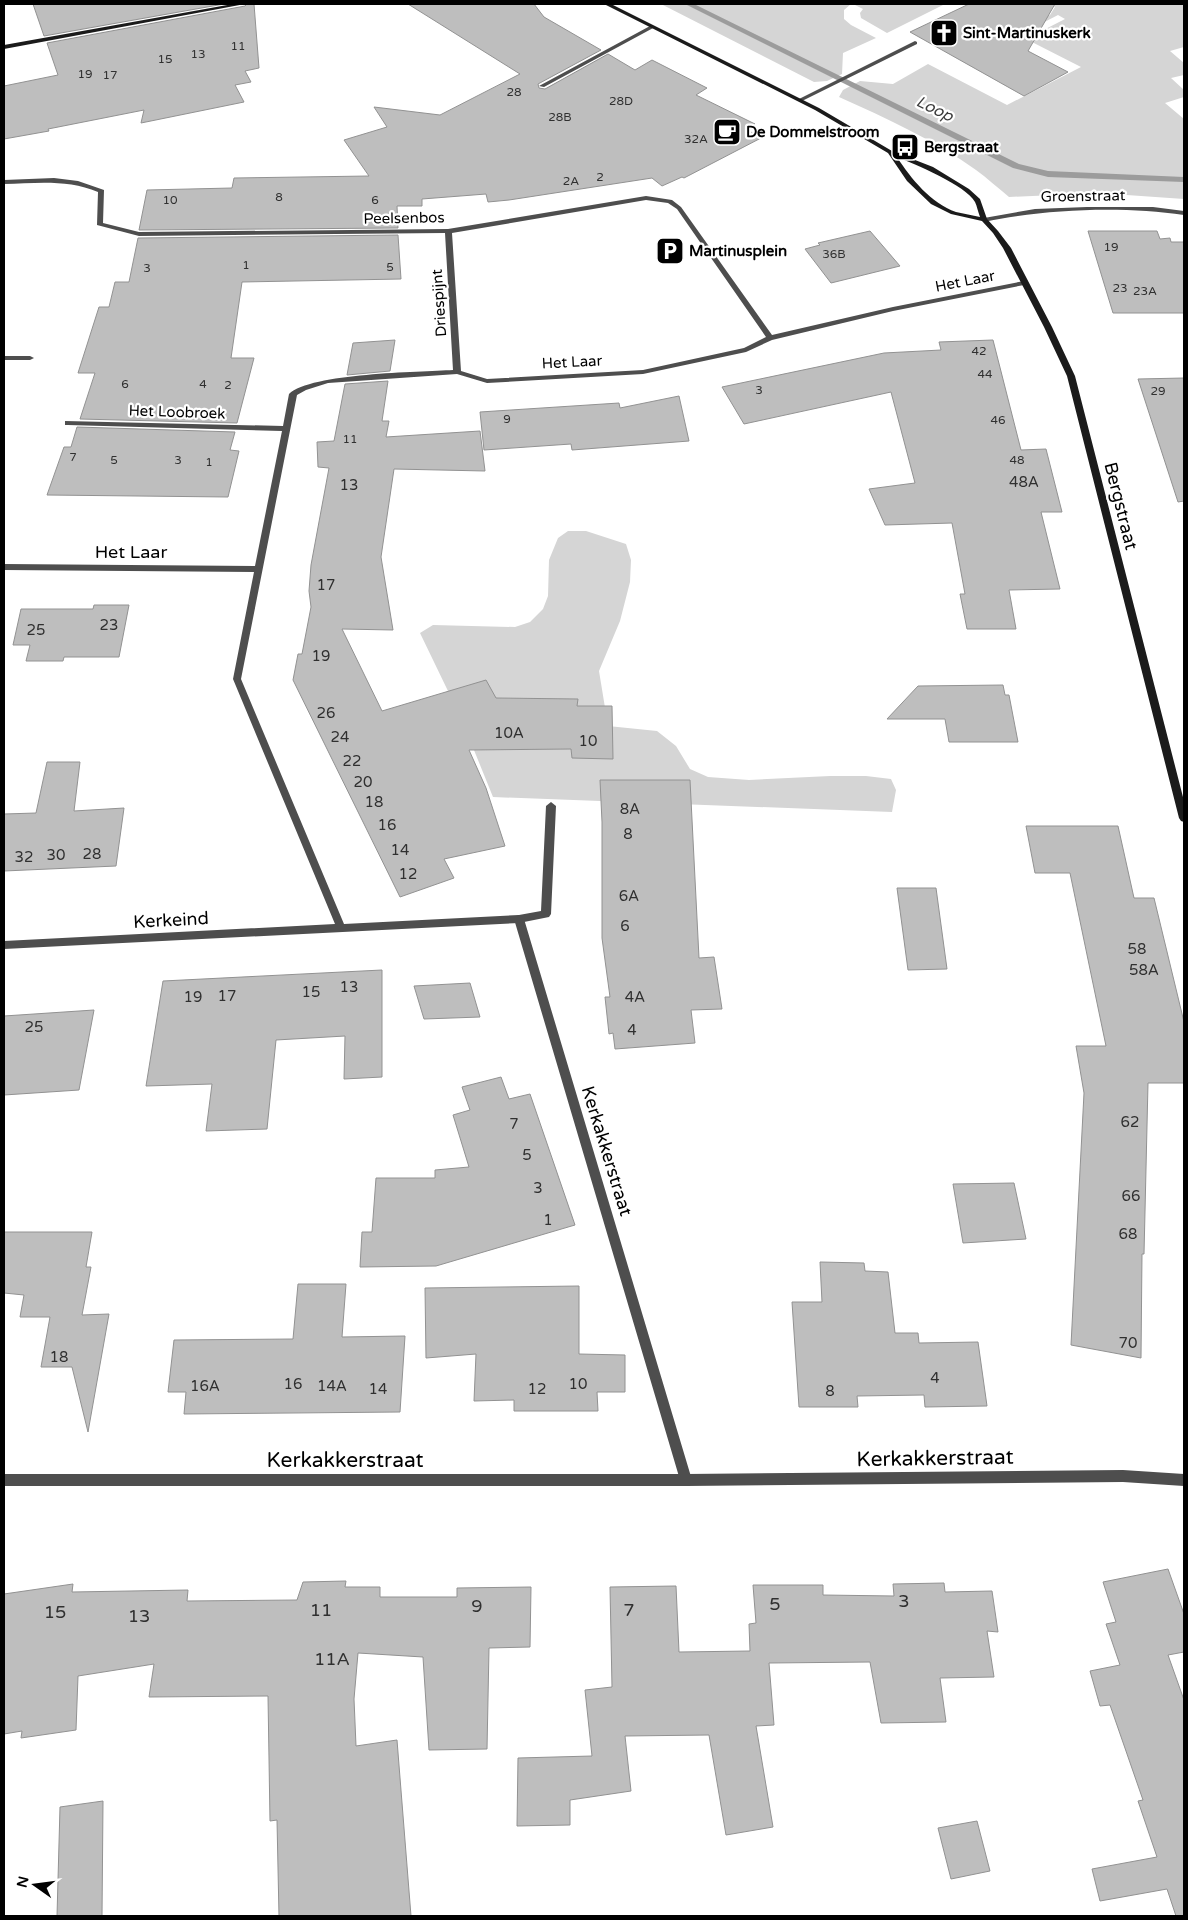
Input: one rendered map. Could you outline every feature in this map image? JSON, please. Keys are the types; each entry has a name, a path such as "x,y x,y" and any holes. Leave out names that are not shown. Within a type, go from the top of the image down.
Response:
{"street":[{"path":"4,47 242,4"},
{"name":"Bergstraat","path":"607,4 800,100 890,152 931,168 967,190 978,200 984,220 996,232 1007,248 1071,376 1184,818"},
{"path":"542,86 652,27"},
{"path":"800,100 915,43"},
{"name":"Bergstraat","path":"890,152 903,173 933,201 953,213 984,220"},
{"name":"Peelsenbos","path":"4,182 64,180 87,183 102,191 99,224 139,234 448,231 646,198 670,201 679,208 770,338"},
{"name":"Groenstraat","path":"984,220 1015,212 1087,208 1168,210 1184,213"},
{"name":"Driespijnt","path":"448,231 457,372"},
{"name":"Het Laar","path":"341,928 237,679 292,394 303,388 328,381 457,372 488,381 643,372 746,350 770,338 893,309 1024,283"},
{"path":"4,358 30,358"},
{"name":"Het Loobroek","path":"68,423 285,429"},
{"name":"Het Laar","path":"4,568 258,569"},
{"name":"Kerkeind","path":"4,945 520,919 546,914 551,806"},
{"name":"Kerkakkerstraat","path":"520,919 686,1480"},
{"name":"Kerkakkerstraat","path":"4,1480 686,1480 1123,1476 1184,1480"}],"shaded area":[{"path":"661,4 851,4 844,10 844,19 851,25 876,38 843,53 842,74 827,81 814,82"},
{"path":"853,4 945,4 887,33 861,18 860,13 863,9"},
{"path":"1049,4 1184,4 1184,47 1170,51 1184,63 1184,75 1171,78 1184,90 1184,97 1165,103 1184,119 1184,199 1098,193 1009,197 976,170 927,139 839,97 843,90 860,81 893,84 928,64 1007,105 1081,67 1026,39 1065,19 1058,15 1031,29 1022,29 1050,15 1055,7"},
{"path":"568,531 586,531 626,544 631,560 630,582 620,621 599,671 608,726 657,731 676,746 690,769 708,777 749,780 866,776 891,779 896,790 892,812 493,797 461,718 420,633 433,625 515,627 530,622 543,609 548,596 549,560 558,538"}],"building":[{"path":"33,4 224,4 44,36"},
{"path":"247,4 254,4 259,68 245,71 251,82 235,85 244,102 141,123 144,110 4,139 4,86 58,75 47,43 245,6"},
{"path":"408,4 534,4 544,17 601,50 538,84 539,88 545,89 608,54 635,70 652,60 707,88 696,95 755,124 746,129 761,138 684,178 682,177 662,186 652,178 488,202 486,194 422,199 422,206 397,206 398,228 139,230 147,190 232,188 234,178 369,176 344,140 387,127 374,107 440,115 520,74"},
{"path":"969,4 1055,4 1028,51 1068,72 1024,96 910,32"},
{"path":"870,231 900,266 831,283 805,249 820,245 818,243"},
{"path":"1088,231 1157,231 1160,239 1170,238 1171,242 1184,242 1184,313 1113,313"},
{"path":"398,235 401,279 242,282 231,358 254,358 237,423 80,419 95,373 78,373 99,307 109,307 115,282 129,282 138,238"},
{"path":"395,340 390,371 347,375 353,343"},
{"path":"993,340 1021,450 1046,449 1062,512 1041,512 1060,589 1009,590 1016,629 967,629 960,594 965,594 952,523 885,525 869,489 915,483 891,392 744,424 722,387 884,353 941,350 939,342"},
{"path":"1184,378 1184,501 1178,502 1138,379"},
{"path":"388,381 382,421 389,421 386,437 480,431 485,471 394,469 381,557 393,630 342,629 382,711 486,680 496,698 578,699 577,706 612,706 613,759 572,758 571,749 469,750 486,788 505,846 444,859 454,878 400,897 293,680 298,654 302,654 311,607 309,591 311,565 329,468 318,467 317,442 334,441 345,384"},
{"path":"679,396 689,441 572,450 571,444 484,450 480,412 619,403 620,408"},
{"path":"77,427 235,432 230,450 239,451 228,497 47,495 64,447 71,447"},
{"path":"94,605 129,605 119,657 64,657 63,661 26,661 30,645 13,645 21,609 93,609"},
{"path":"1003,685 1005,695 1009,695 1018,742 949,742 945,719 887,719 918,686"},
{"path":"47,762 80,762 74,811 124,808 116,866 4,871 4,814 36,813"},
{"path":"600,780 690,780 699,958 714,957 722,1009 691,1010 695,1043 615,1049 613,1033 609,1034 605,997 610,997 602,938"},
{"path":"1026,826 1118,826 1134,898 1154,898 1184,1022 1184,1083 1148,1083 1144,1254 1142,1254 1141,1358 1071,1345 1084,1093 1076,1046 1106,1046 1070,873 1035,873"},
{"path":"897,888 936,888 947,969 908,970"},
{"path":"382,970 382,1077 344,1079 345,1036 276,1040 267,1129 206,1131 212,1084 146,1086 163,981"},
{"path":"470,983 480,1017 424,1019 414,986"},
{"path":"94,1010 79,1090 4,1095 4,1016"},
{"path":"501,1077 509,1099 530,1094 575,1225 436,1266 360,1267 362,1232 372,1232 376,1178 435,1178 435,1170 469,1167 453,1115 470,1110 462,1087"},
{"path":"1014,1183 1026,1239 963,1243 953,1184"},
{"path":"4,1232 92,1232 86,1267 91,1267 82,1315 109,1314 88,1432 72,1367 41,1367 50,1317 20,1317 24,1295 4,1293"},
{"path":"820,1262 864,1263 865,1271 888,1272 895,1333 918,1333 919,1343 978,1342 987,1406 925,1407 924,1395 857,1396 858,1407 799,1407 792,1302 822,1302"},
{"path":"298,1284 346,1284 342,1337 405,1336 400,1412 184,1414 186,1392 168,1392 174,1340 293,1339"},
{"path":"579,1286 579,1354 625,1355 625,1392 597,1392 598,1411 514,1411 514,1400 474,1401 476,1354 426,1358 425,1288"},
{"path":"1168,1569 1184,1614 1184,1652 1168,1655 1184,1700 1184,1916 1176,1916 1167,1889 1100,1901 1092,1869 1157,1857 1138,1801 1143,1800 1110,1705 1100,1706 1090,1671 1120,1665 1106,1624 1116,1622 1103,1582"},
{"path":"346,1581 345,1587 380,1587 380,1597 457,1597 457,1588 531,1587 530,1647 489,1648 487,1749 429,1750 423,1657 358,1653 354,1699 356,1746 397,1740 411,1916 279,1916 277,1820 270,1821 268,1696 149,1697 154,1664 78,1676 76,1730 21,1738 22,1731 4,1734 4,1594 73,1584 72,1592 188,1590 187,1601 297,1600 303,1582"},
{"path":"944,1583 945,1592 992,1591 998,1632 987,1631 994,1677 940,1678 946,1722 881,1723 870,1662 769,1663 774,1725 756,1726 773,1827 726,1835 709,1735 625,1736 631,1791 570,1800 570,1825 517,1826 518,1758 592,1756 585,1690 612,1687 610,1587 676,1586 679,1652 750,1651 749,1624 756,1623 753,1585 823,1585 823,1595 894,1596 893,1584"},
{"path":"103,1801 102,1916 57,1916 60,1807"},
{"path":"977,1821 990,1871 951,1879 938,1828"}],"waterway":[{"name":"Loop","path":"689,4 1016,166 1048,174 1184,180"}],"place":[{"name":"Sint-Martinuskerk","path":"944,33"},
{"name":"De Dommelstroom","path":"727,132"},
{"name":"Bergstraat","path":"905,147"},
{"name":"Martinusplein","path":"670,251"}]}
